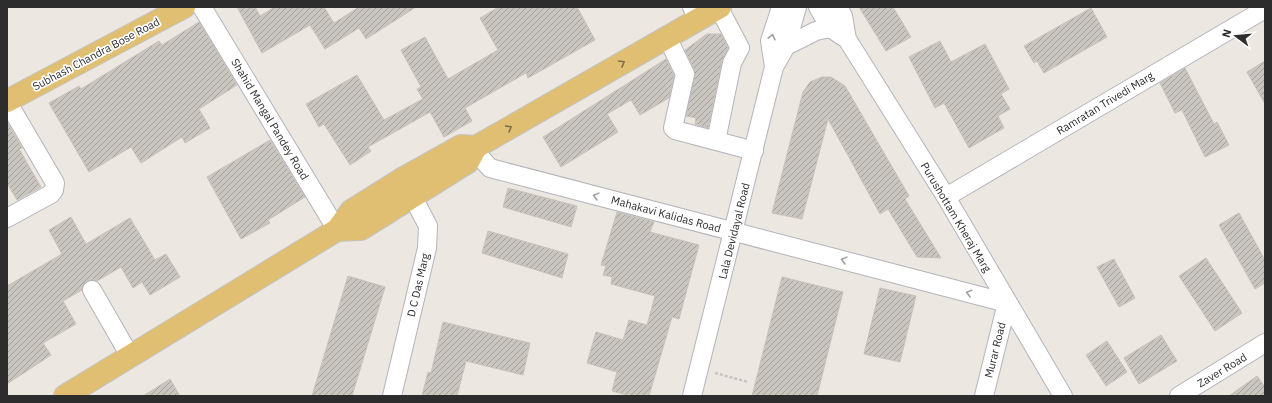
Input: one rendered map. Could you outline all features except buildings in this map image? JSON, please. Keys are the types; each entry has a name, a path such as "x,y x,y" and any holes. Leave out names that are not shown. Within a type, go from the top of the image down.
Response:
{"main road":[{"name":"Subhash Chandra Bose Road","path":"7,101 184,7"},
{"path":"64,396 337,230 361,229 408,188 461,146 476,147 667,37 695,13 719,7"}],"street":[{"name":"Shahid Mangal Pandey Road","path":"202,7 337,230"},
{"path":"716,141 732,63 740,48 719,7"},
{"path":"774,67 770,41 781,7"},
{"path":"774,67 786,46 798,7"},
{"path":"818,7 830,28 847,39"},
{"path":"838,7 842,16 847,39"},
{"name":"Ramratan Trivedi Marg","path":"946,198 1265,9"},
{"path":"786,46 816,31 830,28"},
{"path":"667,37 685,74 673,128 675,130 754,151"},
{"name":"Purushottam Kheraj Marg","path":"847,39 946,198 1063,396"},
{"name":"Lala Devidayal Road","path":"692,396 774,67"},
{"path":"7,101 55,183 54,190 51,194 9,213"},
{"name":"Mahakavi Kalidas Road","path":"476,147 480,157 490,168 1007,303"},
{"name":"D C Das Marg","path":"392,396 426,248 428,226 408,188"},
{"path":"92,290 130,356"},
{"name":"Murar Road","path":"984,396 1007,303"},
{"name":"Zaver Road","path":"1181,395 1262,351"}],"path":[{"path":"699,369 748,382"}]}
